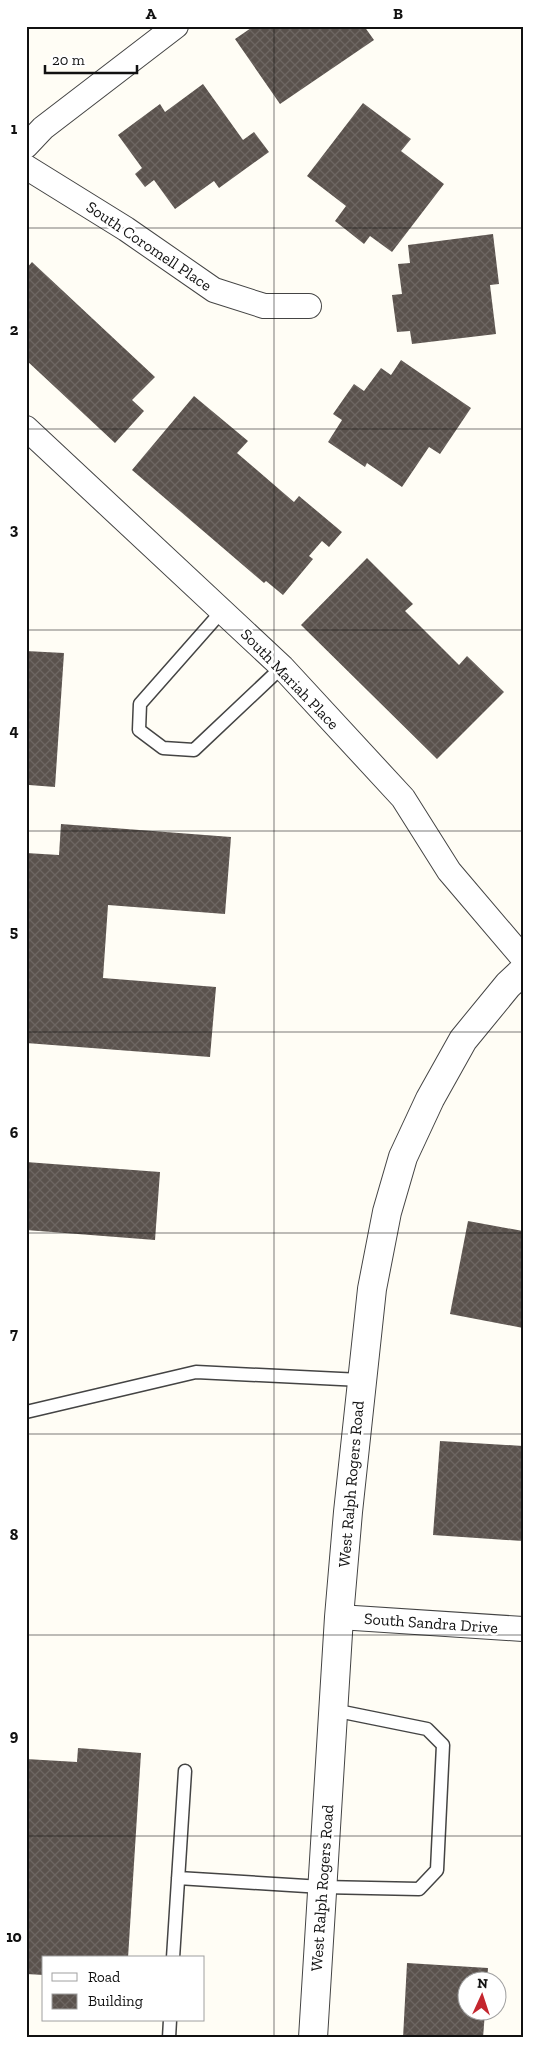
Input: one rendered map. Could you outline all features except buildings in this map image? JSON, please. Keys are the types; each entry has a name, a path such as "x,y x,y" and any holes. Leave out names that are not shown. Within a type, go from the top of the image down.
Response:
{"street":[{"path":"26,146 43,128 176,26"},
{"name":"South Coromell Place","path":"26,166 126,229 214,290 264,306 308,306"},
{"name":"South Mariah Place","path":"26,428 282,667 403,798 449,871 523,958"},
{"name":"West Ralph Rogers Road","path":"313,2038 339,1617 361,1380 374,1280 387,1212 403,1157 430,1099 463,1040 508,985 523,971"},
{"name":"South Sandra Drive","path":"339,1617 523,1629"}],"lane":[{"path":"222,611 140,704 139,730 163,748 194,750 282,667"},
{"path":"26,1412 196,1372 361,1380"},
{"path":"178,1878 322,1887 419,1889 436,1870 444,1745 427,1729 333,1710"},
{"path":"173,1956 185,1771"},
{"path":"169,2038 170,2022"}]}
